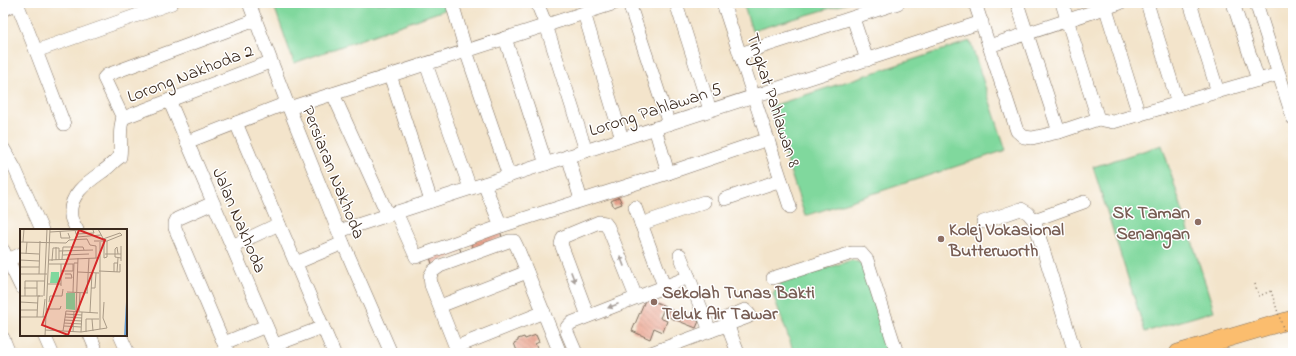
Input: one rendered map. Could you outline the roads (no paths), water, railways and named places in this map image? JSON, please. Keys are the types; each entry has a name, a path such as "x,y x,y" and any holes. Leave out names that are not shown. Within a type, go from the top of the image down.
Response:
{"main road":[{"path":"1188,351 1288,325"}],"street":[{"path":"3,10 17,3 64,124"},
{"path":"36,50 172,3"},
{"name":"Persiaran Nakhoda","path":"249,3 270,62 341,237 391,353"},
{"path":"452,3 466,51 509,176"},
{"path":"537,3 546,25 586,151"},
{"path":"187,142 236,123 288,106 333,94 615,3"},
{"path":"629,3 669,124"},
{"path":"676,3 710,110"},
{"name":"Tingkat Pahlawan 8","path":"723,3 790,207"},
{"path":"740,54 898,3"},
{"path":"975,3 1017,131 1024,137 1032,138 1059,132 1098,119 1113,122 1279,74"},
{"path":"1017,3 1059,132"},
{"path":"1062,3 1098,119"},
{"path":"989,46 1067,20 1105,5 1120,3"},
{"path":"1147,3 1178,103"},
{"path":"1190,3 1218,92"},
{"path":"1233,3 1258,80"},
{"path":"1256,3 1293,118"},
{"path":"1105,5 1139,115"},
{"path":"584,13 622,139"},
{"path":"853,18 867,60"},
{"path":"77,229 71,217 72,204 80,190 89,180 120,157 120,126 123,118 104,78 107,75 256,20"},
{"name":"Lorong Pahlawan 5","path":"296,263 341,237 392,214 982,22"},
{"path":"505,38 546,164"},
{"name":"Lorong Nakhoda 2","path":"123,118 270,62"},
{"path":"426,64 470,188"},
{"path":"390,75 431,201"},
{"path":"333,94 392,214 416,257 501,226 668,173 768,139"},
{"name":"Jalan Nakhoda","path":"169,100 276,349"},
{"path":"236,123 334,353"},
{"path":"655,128 668,173"},
{"path":"3,148 15,169 42,229"},
{"path":"568,156 581,200"},
{"path":"725,199 781,180"},
{"path":"484,184 501,226"},
{"path":"213,202 177,219 175,228 226,348 266,326"},
{"path":"641,224 704,202"},
{"path":"1034,220 1084,202"},
{"path":"635,208 664,286"},
{"path":"983,222 1020,209 1028,213 1034,220 1075,353"},
{"path":"588,316 561,244 563,237 599,222 605,223 608,227 636,297"},
{"path":"232,246 279,224"},
{"path":"544,312 457,350 431,285 430,276 433,271 440,266 509,241 514,241 528,272 544,312 560,353"},
{"path":"773,278 852,254 861,253 867,260 897,353"},
{"path":"20,254 6,255 20,286"},
{"path":"680,255 710,331"},
{"path":"440,306 528,272"},
{"path":"576,353 567,332 567,327 571,323 689,277"},
{"path":"651,353 728,324 738,353"},
{"path":"276,349 323,327"},
{"path":"44,336 52,353"},
{"path":"90,336 95,347 94,353"},
{"path":"120,336 128,353"},
{"path":"3,338 7,352"}],"place":[{"name":"SK Taman Senangan","path":"1198,222"},
{"name":"Kolej Vokasional Butterworth","path":"941,239"},
{"name":"Sekolah Tunas Bakti Teluk Air Tawar","path":"654,302"}]}
